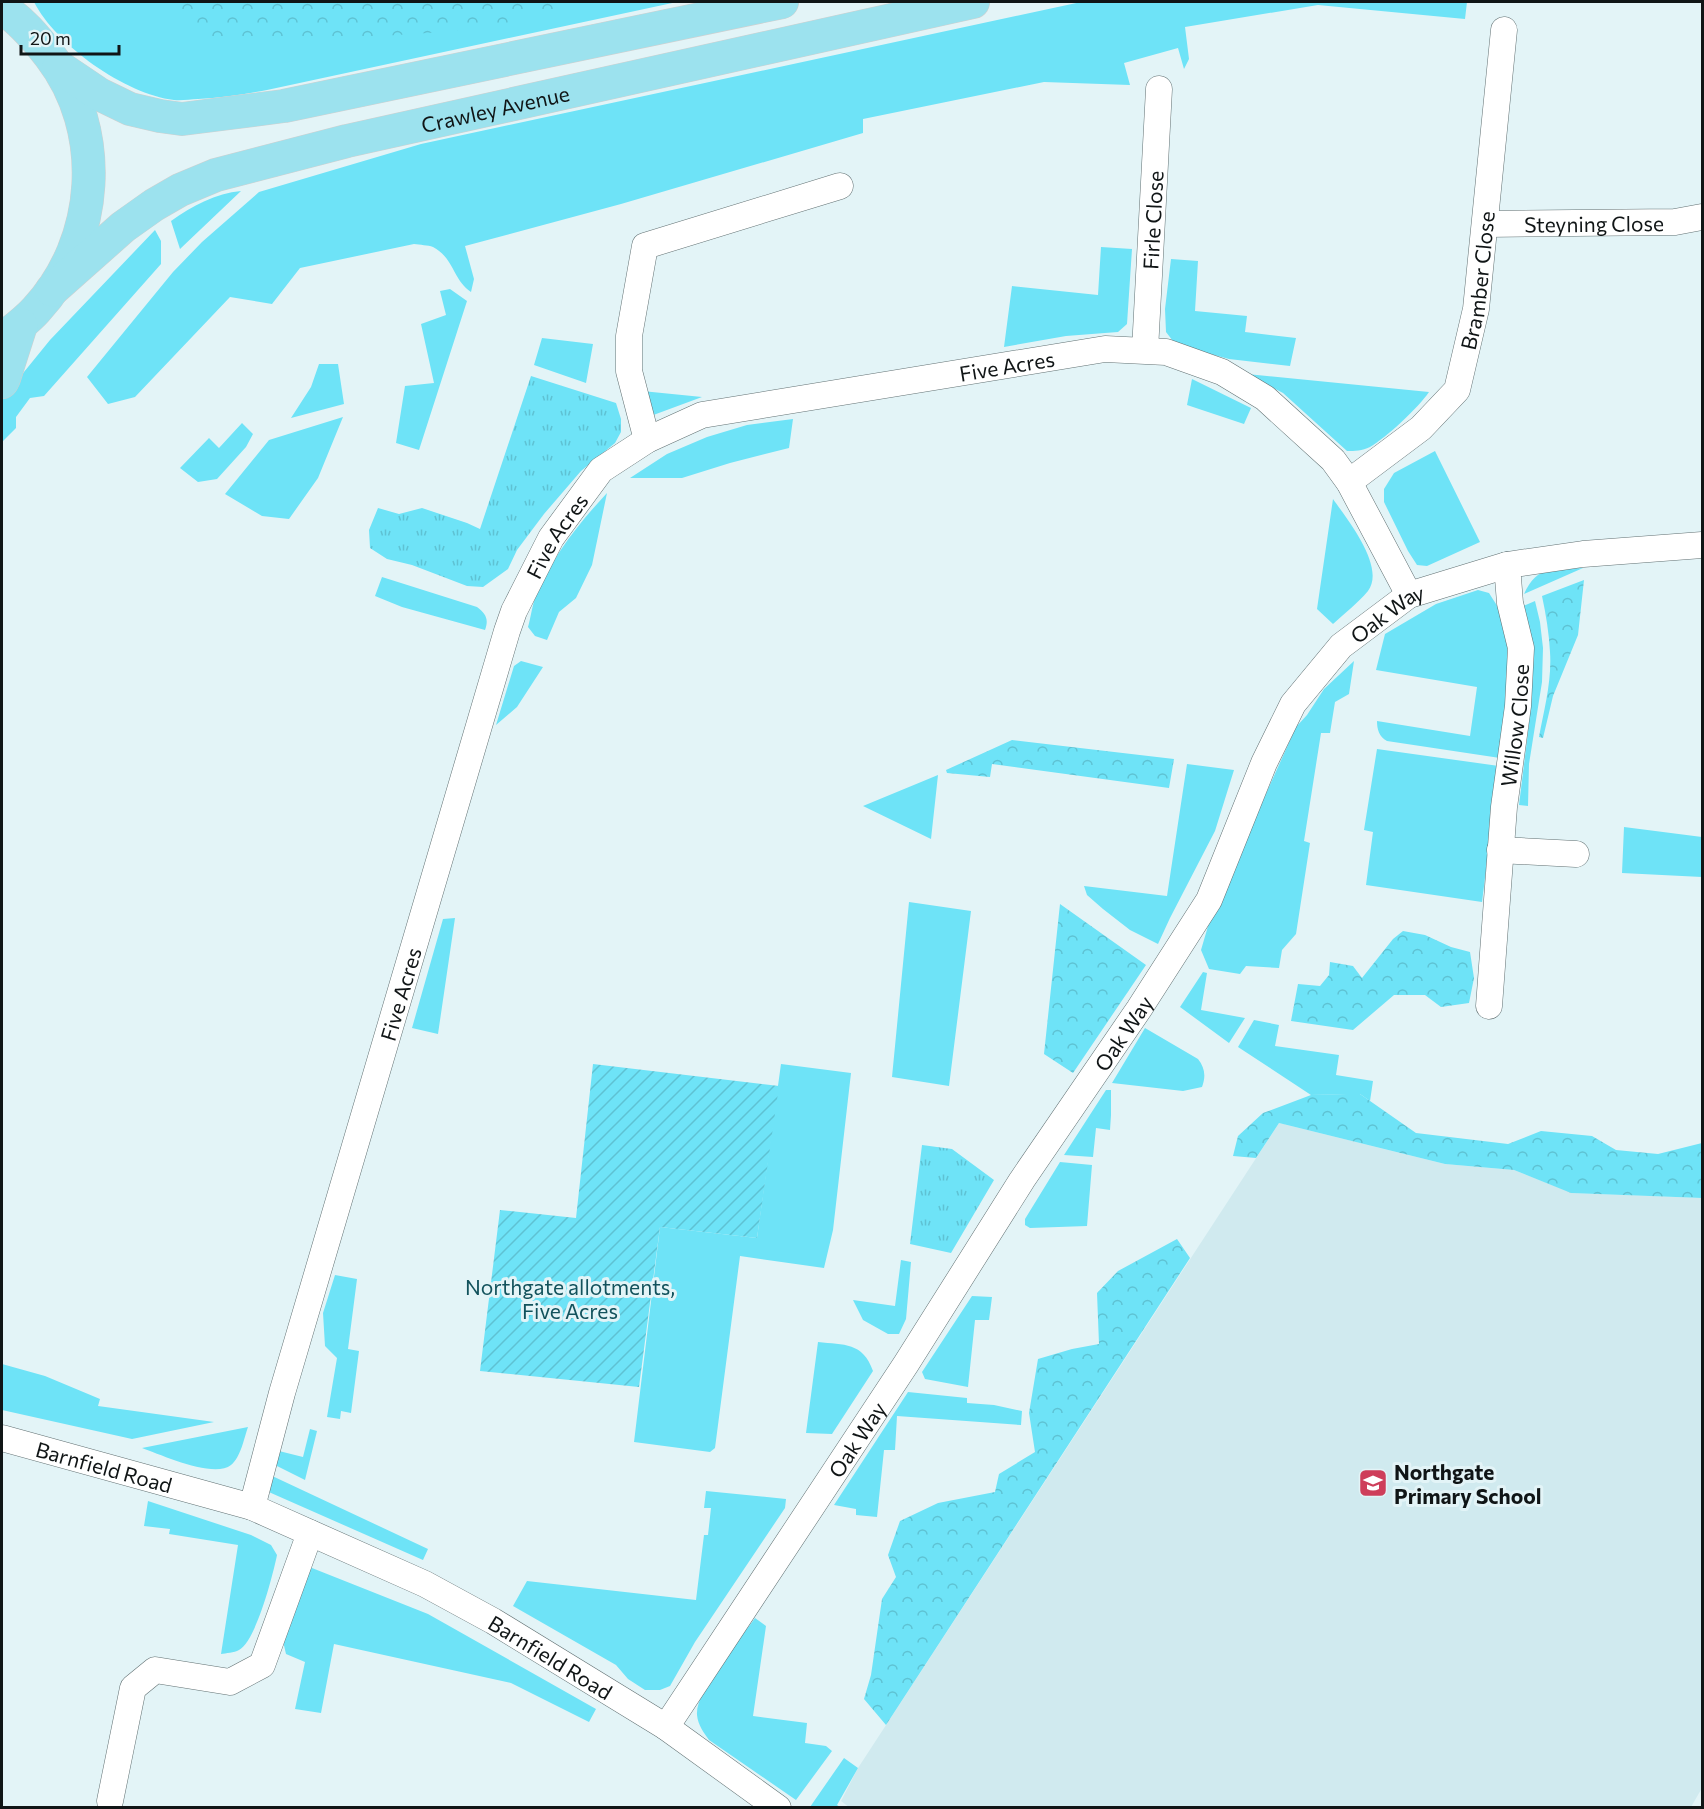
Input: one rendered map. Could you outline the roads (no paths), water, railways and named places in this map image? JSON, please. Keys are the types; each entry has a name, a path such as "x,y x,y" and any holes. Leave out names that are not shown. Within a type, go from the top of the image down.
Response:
{"main road":[{"path":"2,382 11,332 37,309 52,290 70,259 79,237 88,195 89,169 87,142 71,90 59,67 12,2"},
{"path":"59,67 99,94 130,109 182,118 284,106 782,2"},
{"name":"Crawley Avenue","path":"52,290 123,227 154,205 180,190 216,175 347,141 973,2"},
{"path":"2,8 36,37"}],"street":[{"name":"Bramber Close","path":"1349,482 1421,428 1457,390 1476,309 1504,30"},
{"name":"Firle Close","path":"1145,350 1159,89"},
{"path":"647,440 629,371 629,336 645,246 840,186"},
{"name":"Steyning Close","path":"1486,224 1675,222 1702,217"},
{"name":"Five Acres","path":"252,1507 282,1393 514,611 551,538 601,470 647,440 702,415 1105,349 1166,352 1221,372 1265,398 1333,460 1349,482 1409,595"},
{"name":"Oak Way","path":"666,1727 906,1364 1022,1179 1139,1009 1209,900 1264,763 1293,704 1341,645 1409,595 1507,565 1583,554 1702,545"},
{"name":"Willow Close","path":"1489,1006 1500,850 1518,706 1521,648 1510,603 1507,565"},
{"path":"1500,850 1576,854"},
{"name":"Barnfield Road","path":"2,1438 252,1507 425,1584 493,1621 666,1727 778,1808"},
{"path":"110,1801 133,1688 155,1670 230,1682 262,1665 310,1533"}],"place":[{"name":"Northgate Primary School","path":"1373,1483"}],"park label":[{"name":"Northgate allotments, Five Acres","path":"570,1298"}]}
